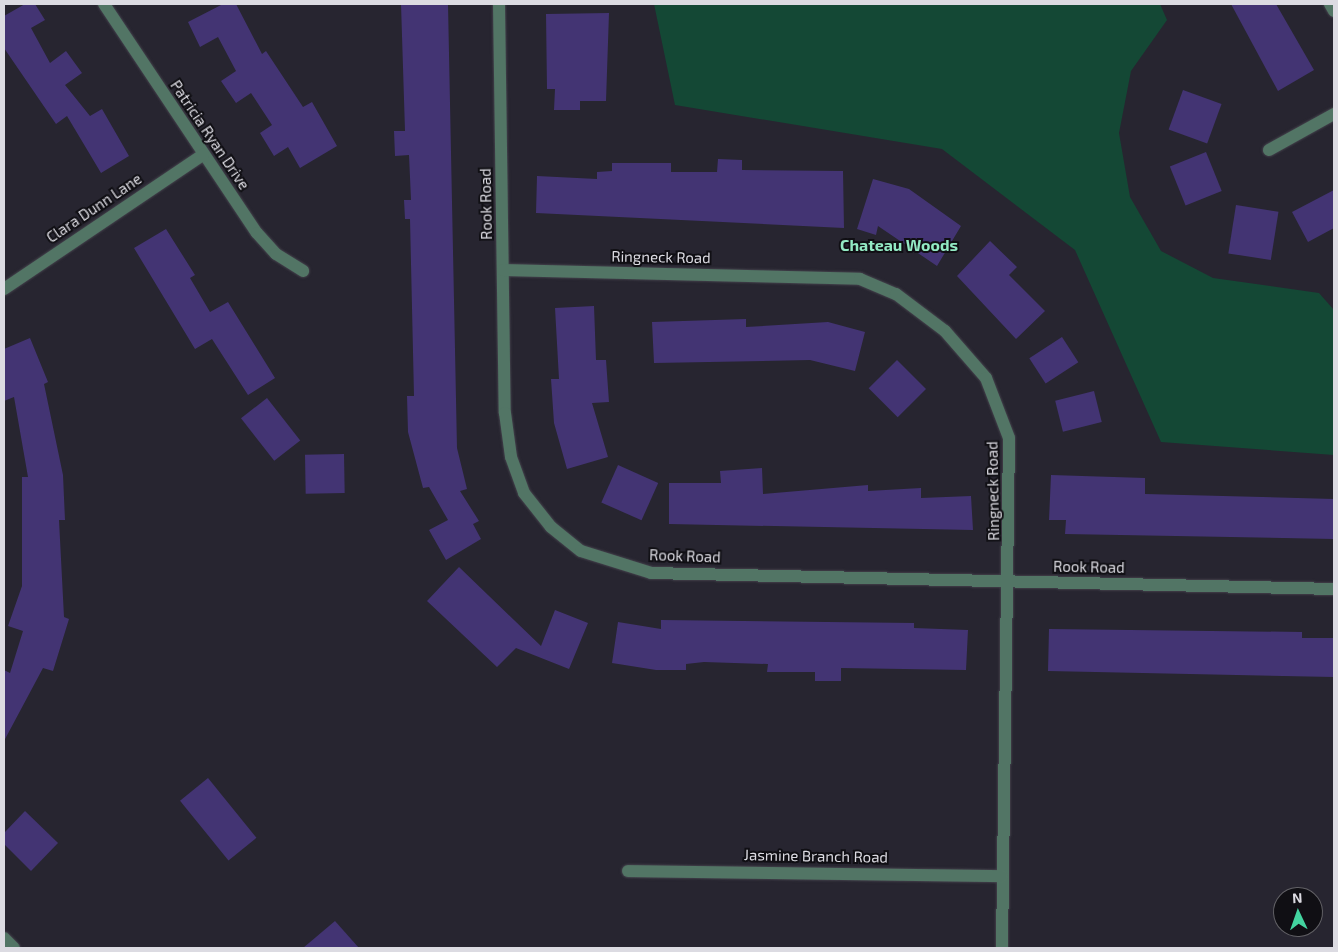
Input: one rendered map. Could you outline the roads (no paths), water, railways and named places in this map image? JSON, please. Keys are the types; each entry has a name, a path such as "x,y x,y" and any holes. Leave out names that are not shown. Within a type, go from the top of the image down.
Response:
{"street":[{"name":"Patricia Ryan Drive","path":"104,4 203,155 257,233 276,254 303,271"},
{"name":"Rook Road","path":"499,4 505,413 512,458 524,493 551,527 581,551 651,573 1334,589"},
{"path":"1330,4 1334,11"},
{"path":"1269,150 1334,114"},
{"name":"Clara Dunn Lane","path":"4,289 203,155"},
{"name":"Ringneck Road","path":"503,270 860,279 896,294 945,332 986,378 1010,438 1010,581 1002,876 1002,948"},
{"name":"Jasmine Branch Road","path":"628,871 1002,876"},
{"path":"4,938 14,948"}],"district":[{"name":"Chateau Woods","path":"899,245"}]}
